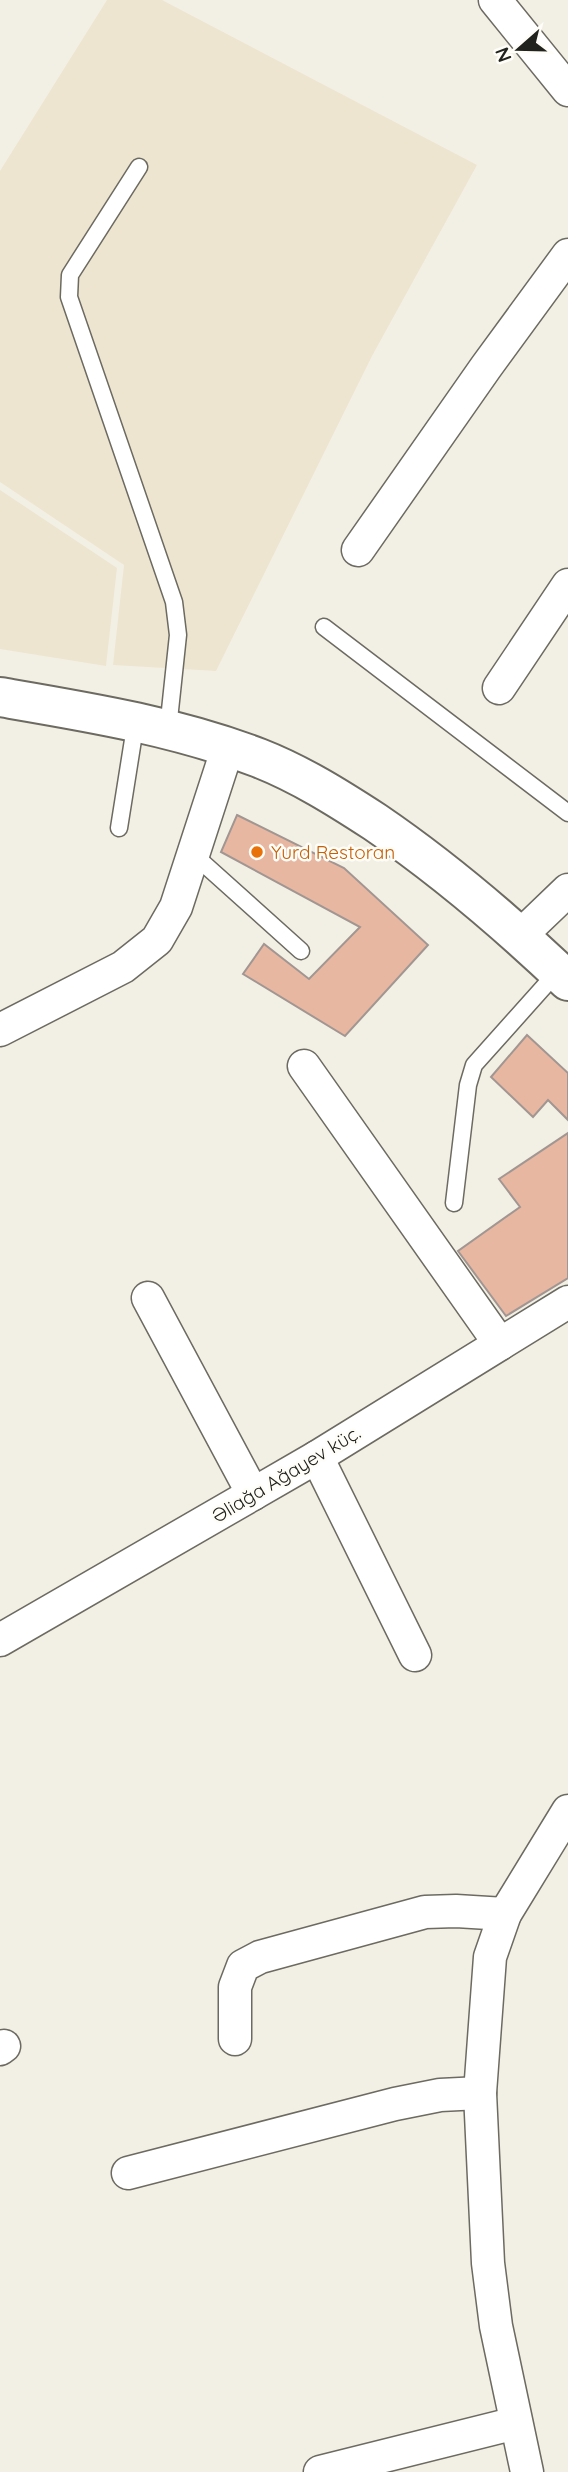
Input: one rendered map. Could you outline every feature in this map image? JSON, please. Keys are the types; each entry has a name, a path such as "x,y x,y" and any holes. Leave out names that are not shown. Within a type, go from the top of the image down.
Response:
{"street":[{"path":"495,0 568,90"},
{"path":"358,550 568,255"},
{"path":"499,688 568,585"},
{"path":"0,697 152,725 228,747 284,769 340,799 449,876 563,976"},
{"path":"0,1030 123,967 157,940 176,907 228,747"},
{"path":"520,936 568,890"},
{"path":"304,1066 500,1344"},
{"path":"148,1298 253,1494"},
{"name":"Əliağa Ağayev küç.","path":"2,1633 317,1457 568,1302"},
{"path":"317,1457 415,1655"},
{"path":"527,2472 496,2326 488,2263 480,2093 489,1957 505,1914 568,1811"},
{"path":"235,2039 235,1987 243,1966 260,1957 425,1912 505,1914"},
{"path":"128,2173 395,2104 440,2095 480,2093"},
{"path":"320,2472 516,2423"}],"lane":[{"path":"119,828 178,635 174,602 69,297 70,275 139,167"},
{"path":"324,627 568,813"},
{"path":"193,854 301,951"},
{"path":"454,1203 468,1085 474,1065 563,976"}],"shaded area":[{"path":"107,0 162,0 477,165 372,356 216,671 113,665 124,565 0,482 0,171"},
{"path":"0,490 117,568 106,666 0,649"}],"building":[{"path":"237,815 344,868 428,945 345,1036 243,974 264,944 309,979 360,927 221,852"},
{"path":"527,1035 568,1073 568,1120 548,1100 533,1117 491,1077"},
{"path":"568,1133 568,1278 506,1316 458,1251 520,1207 499,1179"}],"place":[{"name":"Yurd Restoran","path":"257,852"}]}
